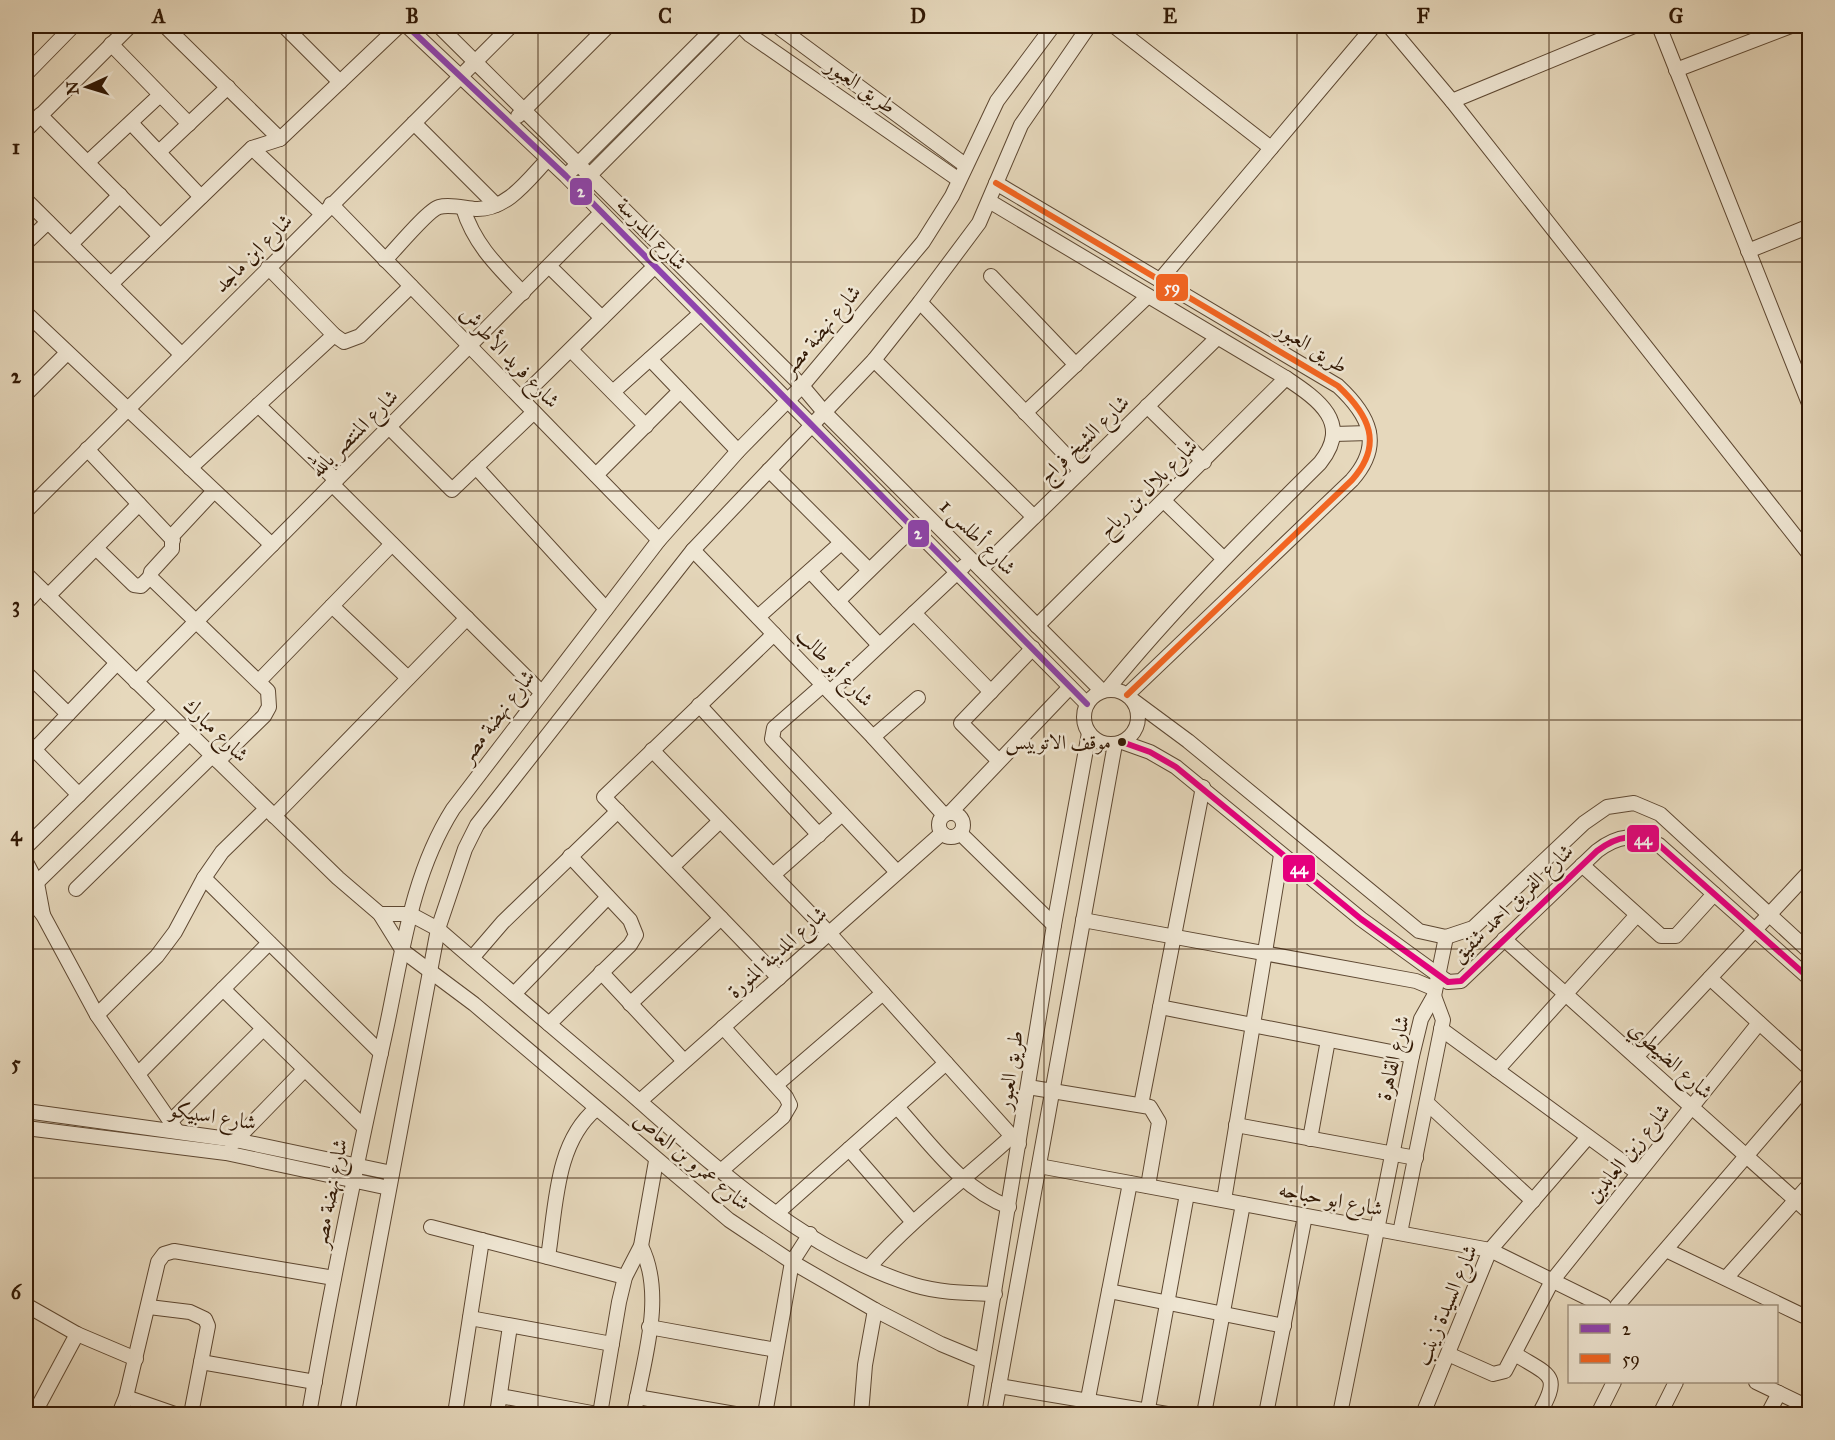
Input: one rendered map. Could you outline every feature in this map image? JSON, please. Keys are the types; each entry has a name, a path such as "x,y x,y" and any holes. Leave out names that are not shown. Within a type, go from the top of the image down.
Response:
{"street":[{"path":"26,74 73,26"},
{"path":"26,130 130,26"},
{"path":"165,26 280,139"},
{"path":"284,26 340,82"},
{"path":"111,284 252,148 280,139 399,26"},
{"name":"شارع المدرسة","path":"439,26 802,386 824,412"},
{"name":"شارع ابن ماجد","path":"26,512 511,26"},
{"path":"510,124 608,26"},
{"path":"578,189 589,175 740,26"},
{"name":"طريق العبور","path":"740,26 959,180"},
{"name":"طريق العبور","path":"777,26 965,165"},
{"name":"شارع نهضة مصر","path":"309,1414 352,1180 410,914 422,869 442,826 541,692 659,540 738,451 802,386 923,242 943,212 997,101 1053,26"},
{"path":"347,1414 438,929 465,849 477,825 693,550 874,360 920,302 979,223 1011,144 1030,109 1089,26"},
{"path":"1114,26 1271,148"},
{"path":"1160,280 1374,26"},
{"path":"1389,26 1452,101 1809,555"},
{"path":"1452,101 1634,26"},
{"path":"1659,26 1748,251 1805,385 1809,406"},
{"path":"1676,70 1791,26"},
{"name":"شارع المدرسة","path":"412,27 461,77 566,176 812,425"},
{"path":"566,176 709,28"},
{"path":"111,44 189,124"},
{"path":"159,152 228,87"},
{"path":"88,162 160,94"},
{"path":"40,115 160,236"},
{"path":"131,123 201,197"},
{"path":"414,123 496,205"},
{"name":"شارع فريد الأطرش","path":"252,148 386,260 659,540"},
{"path":"386,260 435,209 480,209 496,205 516,192 547,160"},
{"name":"طريق العبور","path":"996,183 1338,386 1361,409 1370,433"},
{"path":"70,244 120,195"},
{"path":"26,200 182,354"},
{"name":"طريق العبور","path":"989,201 1216,339 1286,378 1322,406 1331,419 1334,435"},
{"path":"463,208 470,229 481,249 523,293"},
{"name":"شارع المنتصر بالله","path":"136,682 601,213"},
{"path":"26,243 48,222"},
{"path":"1748,251 1809,226"},
{"path":"549,266 602,318"},
{"path":"268,267 334,335 344,342 355,340 411,286"},
{"path":"520,398 654,267"},
{"path":"991,276 1076,365"},
{"path":"1025,413 1146,297"},
{"path":"920,302 1081,471"},
{"path":"26,314 272,545"},
{"path":"613,393 700,314"},
{"path":"190,468 334,335"},
{"name":"شارع الشيخ فراج","path":"842,814 772,739 774,728 879,645 958,571 976,564 1034,517 1216,339"},
{"path":"571,350 646,426"},
{"path":"26,394 67,352"},
{"path":"650,359 738,451"},
{"path":"874,360 1034,517"},
{"name":"شارع بلال بن رباح","path":"1037,626 1286,378"},
{"path":"596,475 681,391"},
{"path":"258,405 392,544 541,692"},
{"path":"1148,406 1204,462"},
{"path":"389,427 452,490 534,411"},
{"name":"شارع أطلس 1","path":"824,412 1105,691"},
{"name":"شارع أطلس 1","path":"812,425 1087,704"},
{"path":"1370,433 1366,459 1352,480 1130,698 1138,717 1134,732 1118,743 1096,740 1089,733 1084,722 1087,704 1105,691 1223,558 1320,463 1332,445 1334,435 1370,433"},
{"path":"87,449 173,540"},
{"path":"476,467 606,609"},
{"path":"769,470 869,570"},
{"path":"96,548 134,585 141,586 170,552 172,536 214,491"},
{"path":"1164,501 1223,558"},
{"path":"26,603 44,592 96,548 139,504"},
{"path":"837,601 914,527"},
{"path":"758,618 841,543"},
{"path":"259,681 392,544"},
{"name":"شارع أبو طالب","path":"693,550 947,814"},
{"path":"810,571 879,645"},
{"name":"شارع مبارك","path":"26,574 270,812 380,914 403,951"},
{"path":"76,889 269,707 268,691 259,681 150,577"},
{"path":"332,606 408,678"},
{"path":"914,613 991,692"},
{"path":"97,1015 157,956 175,932 204,878 222,852 270,812 467,618"},
{"path":"774,634 604,797 778,978"},
{"path":"998,760 961,723 1033,648"},
{"path":"79,795 30,746 68,714 117,663"},
{"path":"29,682 68,714"},
{"path":"947,814 960,818 963,825 960,832 953,837 942,833 938,824 947,814 998,760 1070,687"},
{"path":"1105,691 1130,698"},
{"path":"873,737 918,698"},
{"name":"شارع الفريق احمد شفيق","path":"1130,698 1188,741 1419,931 1446,937 1473,928 1584,823 1607,807 1619,803 1634,803 1660,814 1809,952"},
{"path":"699,705 819,835"},
{"path":"26,847 165,710"},
{"name":"طريق العبور","path":"974,1414 1009,1207 1015,1140 1028,1087 1054,925 1089,733"},
{"path":"189,734 26,894 43,915 97,1015 174,1126 263,1029"},
{"path":"994,1414 1083,920 1118,743"},
{"name":"شارع الفريق احمد شفيق","path":"1118,743 1150,752 1176,767 1203,787 1436,987 1448,982 1461,981 1582,865 1611,840 1627,836 1644,837 1659,845 1809,979"},
{"path":"652,750 829,933 1015,1140 912,1221 870,1266"},
{"path":"1141,1105 1203,787"},
{"path":"472,958 503,922 618,811"},
{"path":"773,875 842,814 897,872"},
{"path":"672,867 720,820"},
{"path":"960,832 1054,925"},
{"name":"شارع المدينة المنورة","path":"640,1101 942,833"},
{"path":"1224,1200 1281,855"},
{"path":"549,1024 634,940 636,935 630,920 570,856"},
{"path":"26,862 36,883 43,915"},
{"path":"1582,865 1654,933 1661,936 1676,936 1714,894"},
{"path":"1636,1057 1809,871"},
{"path":"204,878 381,1053"},
{"path":"514,994 608,897"},
{"path":"380,914 410,914"},
{"name":"شارع عمرو بن العاص","path":"410,914 438,929 722,1170 777,1213 839,1252 906,1282 942,1291 995,1294"},
{"path":"1497,1070 1636,916"},
{"path":"630,1004 721,918"},
{"path":"1083,920 1416,981 1436,987 1446,937"},
{"name":"شارع الضيطوي","path":"1504,939 1809,1213"},
{"path":"138,1074 269,943"},
{"name":"شارع عمرو بن العاص","path":"403,951 474,1004 656,1161 729,1220 792,1262 875,1310 940,1344 982,1361"},
{"path":"602,972 684,1061"},
{"path":"1710,978 1809,1069"},
{"name":"شارع القاهرة","path":"1400,1233 1443,1020 1436,987"},
{"name":"شارع القاهرة","path":"1340,1414 1412,1056 1421,1019 1436,987"},
{"path":"223,989 364,1127"},
{"path":"776,1085 883,993"},
{"path":"1160,1007 1412,1056"},
{"name":"شارع زين العابدين","path":"1448,1354 1497,1374 1505,1371 1552,1281 1759,1023"},
{"path":"722,1170 787,1113 789,1101 723,1028"},
{"path":"1441,1029 1638,1173"},
{"path":"1310,1139 1328,1040"},
{"path":"777,1213 946,1064"},
{"path":"226,1153 234,1140 304,1070"},
{"path":"1618,1305 1809,1082"},
{"path":"1028,1087 1150,1107 1159,1122 1148,1186"},
{"path":"1427,1103 1533,1201"},
{"path":"897,1107 964,1180 985,1196 1009,1207"},
{"path":"548,1257 562,1169 570,1143 584,1120 596,1110"},
{"name":"شارع اسبيكو","path":"26,1111 174,1126 392,1173"},
{"path":"1236,1125 1416,1158"},
{"name":"شارع اسبيكو","path":"26,1128 226,1153 389,1188"},
{"name":"شارع السيدة زينب","path":"1423,1414 1490,1250 1588,1137"},
{"path":"849,1149 912,1221"},
{"path":"500,1396 599,1414 625,1276 641,1246 656,1161"},
{"name":"شارع ابو حباجه","path":"1039,1166 1490,1250 1602,1305"},
{"path":"1086,1408 1131,1183"},
{"path":"1726,1278 1809,1184"},
{"path":"1147,1413 1187,1194"},
{"path":"1204,1414 1243,1204"},
{"path":"1266,1414 1305,1216"},
{"path":"431,1227 625,1276"},
{"path":"765,1414 792,1262 810,1234"},
{"path":"455,1414 482,1240"},
{"path":"634,1414 654,1295 653,1278 641,1246"},
{"path":"1666,1250 1726,1278 1763,1302"},
{"path":"119,1414 136,1359 158,1262 164,1254 174,1251 334,1278"},
{"path":"1109,1291 1284,1326"},
{"path":"26,1305 77,1334 136,1359"},
{"path":"149,1307 190,1311 205,1319 208,1326 191,1414"},
{"path":"1778,1308 1809,1319"},
{"path":"861,1414 875,1310"},
{"path":"470,1318 612,1344"},
{"path":"497,1414 510,1326"},
{"path":"649,1327 776,1350"},
{"path":"34,1414 77,1334"},
{"path":"1515,1354 1547,1374 1552,1382 1552,1392 1539,1414"},
{"path":"201,1362 315,1382"},
{"path":"1598,1414 1614,1383"},
{"path":"1660,1414 1676,1383"},
{"path":"1758,1383 1809,1408"},
{"path":"999,1386 1086,1408 1167,1414"},
{"path":"1768,1414 1779,1393"},
{"path":"126,1397 175,1414"},
{"path":"637,1397 708,1412 735,1414"}],"transit line":[{"name":"2","path":"407,26 566,176 1087,704"},
{"name":"59","path":"996,183 1338,386 1358,408 1369,430 1368,454 1352,480 1127,695"},
{"name":"44","path":"1122,742 1150,752 1176,767 1361,919 1448,982 1461,981 1597,851 1612,842 1634,837 1659,845 1810,979"}],"place":[{"name":"موقف الاتوبيس","path":"1122,742"}]}
